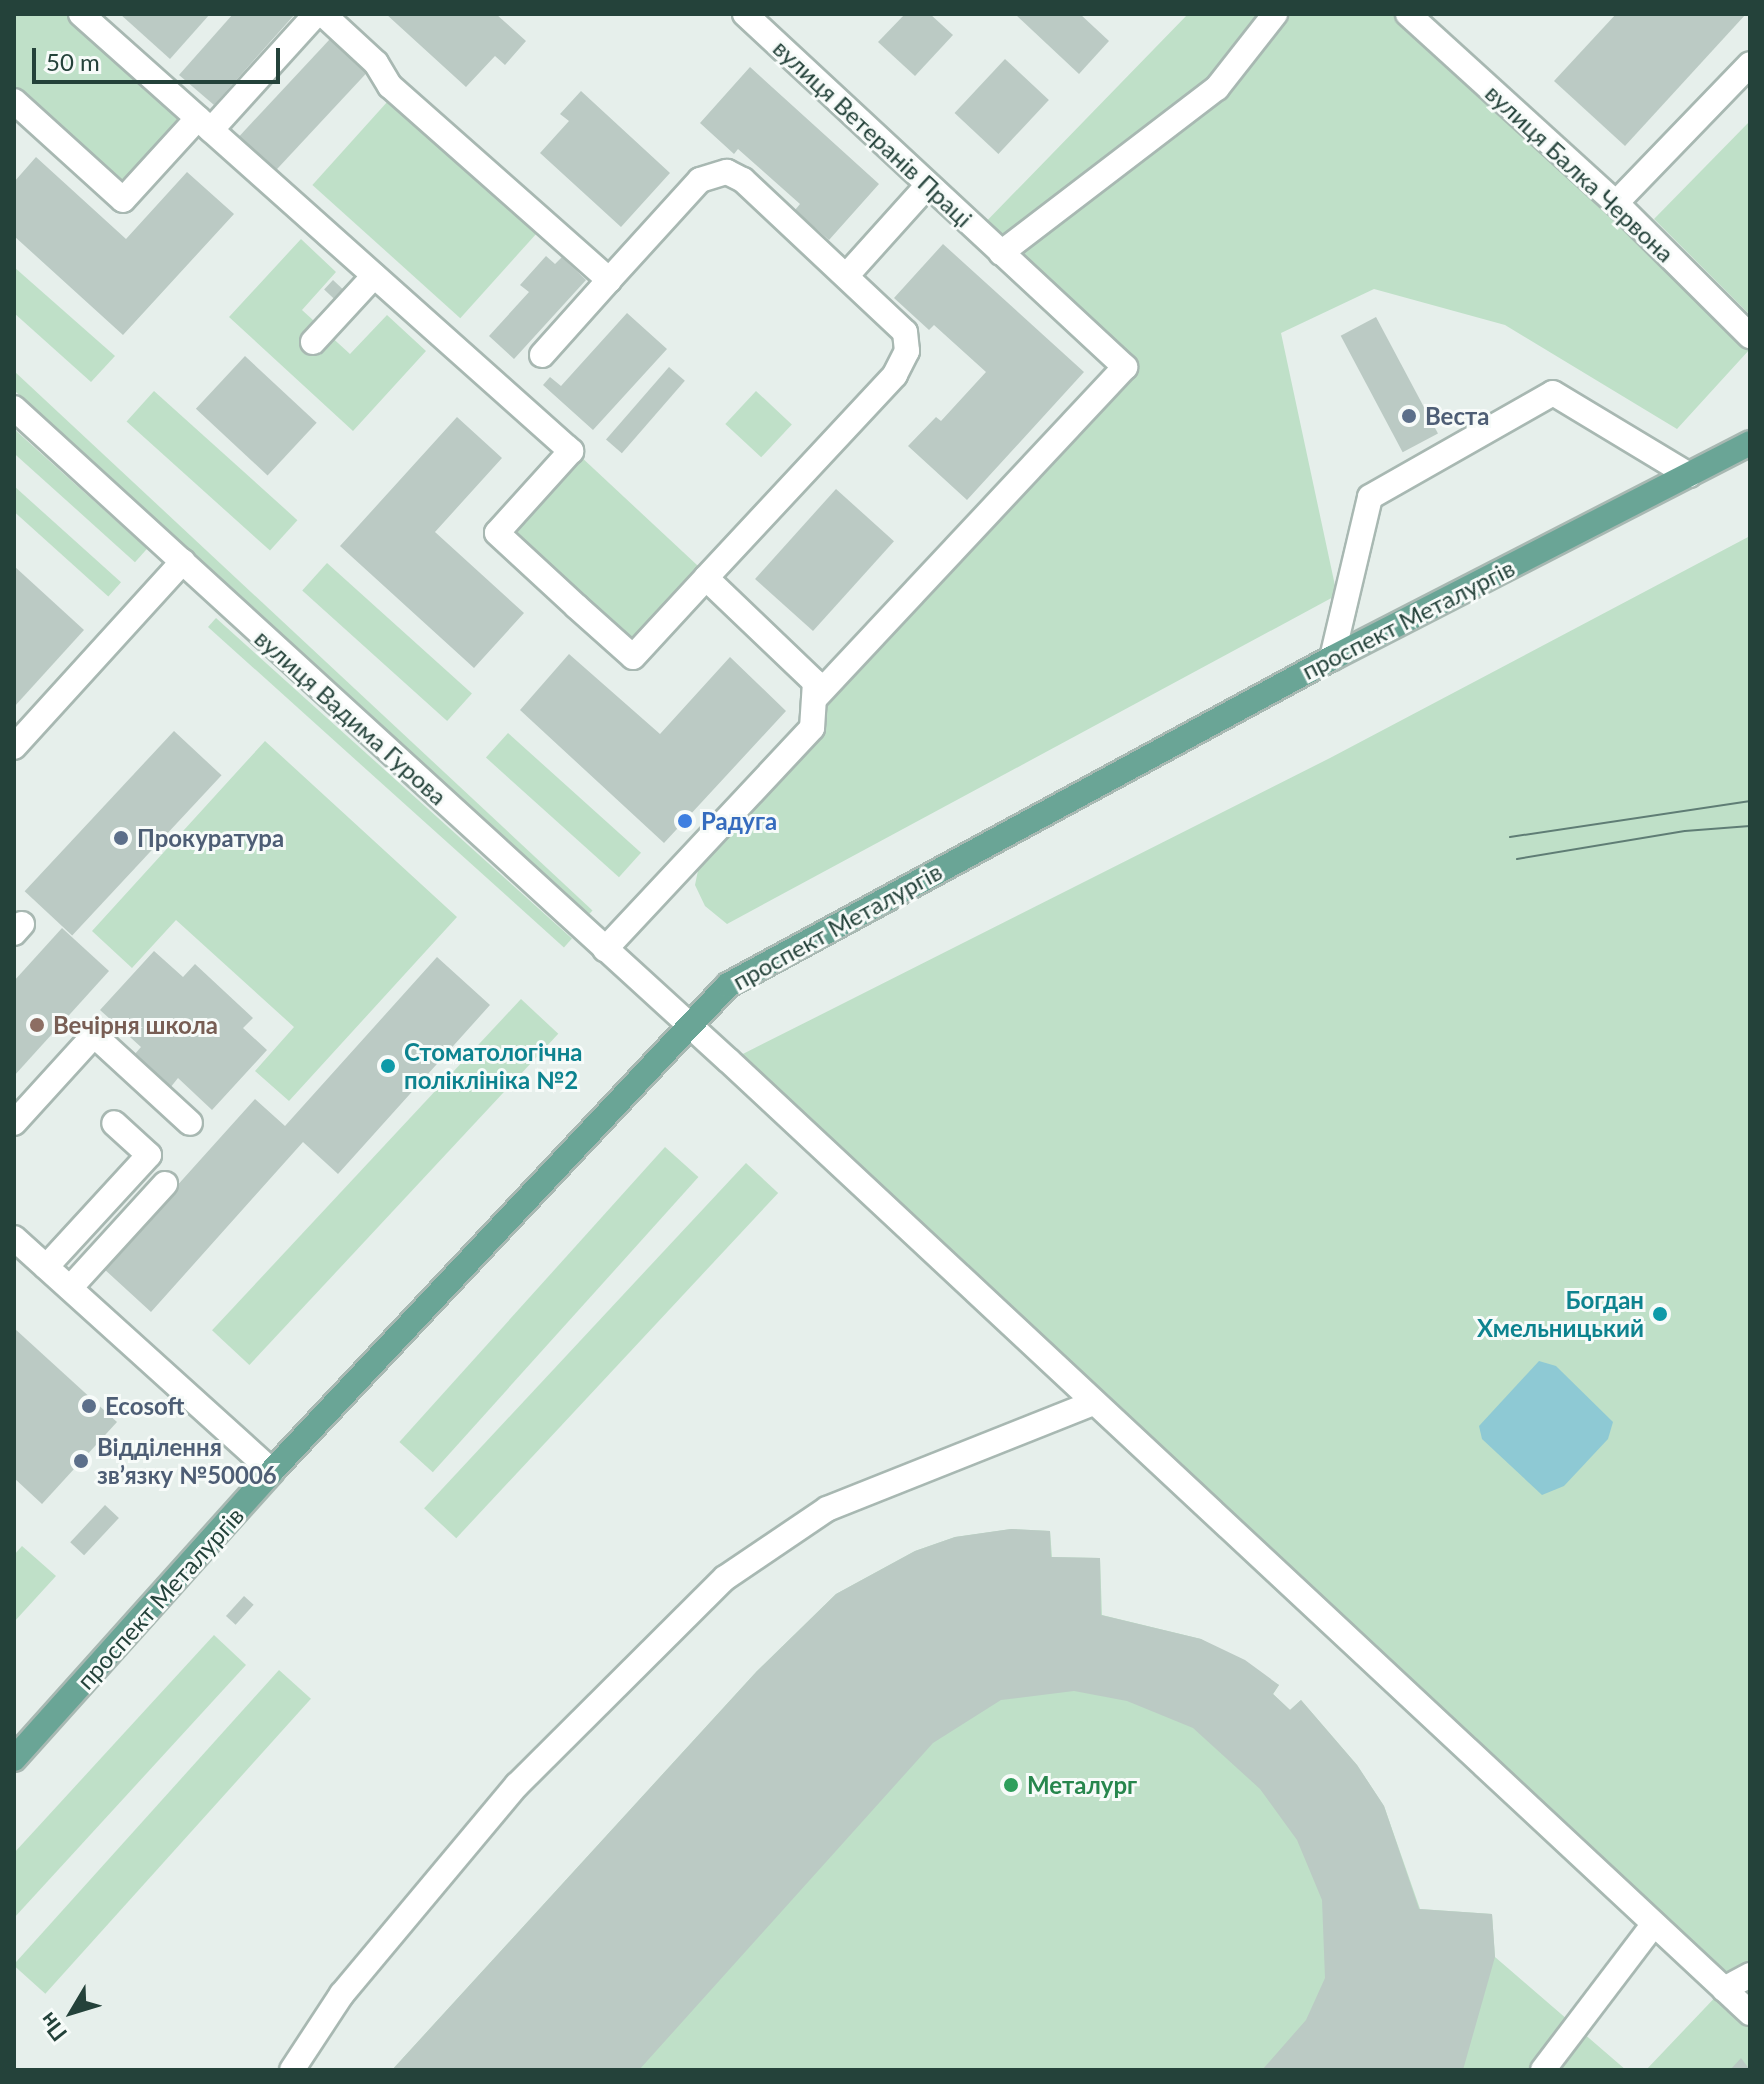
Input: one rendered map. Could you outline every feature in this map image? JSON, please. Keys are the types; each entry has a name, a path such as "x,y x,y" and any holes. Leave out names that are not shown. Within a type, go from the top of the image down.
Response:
{"main road":[{"name":"проспект Металургів","path":"14,1759 272,1471 728,985 1332,658 1750,443"}],"street":[{"path":"81,14 571,451 497,533 633,657 903,363 905,332 743,180 721,171 700,180 542,355"},
{"path":"14,101 123,200 316,14"},
{"path":"323,14 376,63 390,86 609,280"},
{"name":"вулиця Ветеранів Праці","path":"745,14 1125,367 817,696"},
{"path":"1001,253 1217,88 1275,14"},
{"name":"вулиця Балка Червона","path":"1408,14 1616,203 1750,336"},
{"path":"1616,203 1750,64"},
{"path":"847,275 928,185"},
{"path":"313,342 374,276"},
{"path":"1332,658 1370,497 1553,393 1689,475"},
{"name":"вулиця Вадима Гурова","path":"14,408 689,1026 1750,2013"},
{"path":"14,747 183,561"},
{"path":"605,949 803,742 815,720 815,682 706,578"},
{"path":"14,1123 94,1035 190,1123"},
{"path":"46,1267 149,1155 114,1123"},
{"path":"70,1288 165,1184"},
{"path":"14,1238 272,1471"},
{"path":"292,2070 342,1994 517,1785 725,1578 827,1509 1094,1403"},
{"path":"1543,2070 1654,1924"},
{"path":"1724,1989 1750,1975"}],"green space":[{"path":"14,14 81,14 198,118 123,200 14,101"},
{"path":"1188,14 1408,14 1750,336 1750,349 1677,429 1505,325 1374,289 1281,333 1337,595 727,924 705,906 695,885 703,846 1124,368 977,231"},
{"path":"388,101 536,234 460,318 312,185"},
{"path":"1750,121 1750,315 1654,219"},
{"path":"301,239 336,272 302,310 350,354 387,315 426,351 353,431 229,317"},
{"path":"14,267 115,356 91,382 14,313"},
{"path":"14,371 593,910 583,921 14,390"},
{"path":"154,391 297,520 270,551 127,421"},
{"path":"756,391 792,424 761,457 725,424"},
{"path":"14,429 147,549 135,562 14,453"},
{"path":"579,455 700,568 629,644 508,531"},
{"path":"14,486 121,582 108,596 14,512"},
{"path":"1750,536 1750,2070 1646,2070 1723,1989 729,1061 1330,758"},
{"path":"327,563 472,693 447,721 302,590"},
{"path":"216,618 572,939 564,947 208,627"},
{"path":"508,733 641,853 619,877 486,758"},
{"path":"265,741 457,917 289,1101 255,1071 294,1027 176,920 132,968 92,931"},
{"path":"521,999 558,1034 249,1365 212,1330"},
{"path":"665,1147 698,1177 433,1472 399,1442"},
{"path":"746,1163 778,1193 456,1538 424,1508"},
{"name":"Металург","path":"1011,1529 1050,1531 1052,1557 1100,1558 1102,1615 1201,1639 1279,1685 1273,1694 1290,1710 1301,1700 1357,1765 1384,1806 1420,1909 1492,1914 1495,1957 1626,2070 392,2070 757,1671 836,1594 915,1551 955,1537"},
{"path":"22,1546 56,1576 14,1622 14,1555"},
{"path":"214,1635 246,1665 14,1918 14,1853"},
{"path":"279,1670 311,1699 45,1994 14,1964"}],"water":[{"path":"1539,1361 1556,1366 1613,1422 1608,1439 1564,1486 1542,1495 1482,1439 1479,1426"}],"building":[{"path":"120,14 210,14 170,59"},
{"path":"233,14 295,14 214,105 179,75"},
{"path":"386,14 496,14 526,41 505,65 495,56 466,87"},
{"path":"905,14 930,14 953,35 915,76 878,42"},
{"path":"1015,14 1080,14 1109,41 1079,74"},
{"path":"1616,14 1746,14 1625,146 1554,81"},
{"path":"330,39 367,73 273,173 237,139"},
{"path":"1005,59 1049,100 998,154 955,113"},
{"path":"750,67 879,184 829,240 795,210 800,204 738,149 734,154 700,123"},
{"path":"581,91 670,173 621,227 540,153 569,121 560,114"},
{"path":"36,157 126,239 187,172 234,214 123,335 14,236 14,182"},
{"path":"943,244 1084,372 967,500 908,446 936,417 941,421 986,372 934,325 929,330 894,298"},
{"path":"546,256 555,264 562,257 586,280 514,359 489,336 529,292 520,285"},
{"path":"333,280 347,293 338,302 324,290"},
{"path":"627,313 667,349 593,430 543,385 550,377 561,386"},
{"path":"1376,317 1438,434 1403,452 1341,336"},
{"path":"245,356 317,423 268,475 196,409"},
{"path":"669,367 685,381 622,453 606,439"},
{"path":"457,417 502,458 435,532 524,613 474,668 340,546"},
{"path":"836,489 894,541 813,631 755,579"},
{"path":"14,566 84,630 14,707"},
{"path":"569,654 660,734 730,657 786,711 664,843 520,710"},
{"name":"Прокуратура","path":"174,731 222,775 72,935 25,891"},
{"name":"Вечірня школа","path":"62,928 109,971 14,1076 14,981"},
{"path":"154,951 183,977 195,964 253,1018 243,1028 267,1050 212,1110 178,1078 170,1088 134,1055 141,1047 100,1010"},
{"path":"437,957 490,1005 338,1174 303,1142 151,1312 103,1268 255,1099 285,1126"},
{"path":"14,1328 117,1422 42,1504 14,1478"},
{"path":"105,1505 119,1518 84,1555 70,1542"},
{"path":"1011,1529 1050,1531 1051,1557 1100,1558 1101,1615 1201,1639 1245,1660 1279,1685 1273,1694 1290,1710 1301,1700 1357,1765 1384,1806 1419,1909 1492,1914 1495,1957 1463,2070 1262,2070 1306,2020 1325,1978 1322,1900 1297,1840 1260,1789 1193,1728 1127,1701 1074,1691 1001,1700 933,1743 639,2070 392,2070 757,1671 836,1594 915,1551 955,1537"},
{"path":"244,1596 254,1605 236,1625 226,1616"},
{"path":"1741,2058 1750,2070 1730,2070"}],"tram line":[{"path":"1510,837 1750,801"},
{"path":"1517,859 1685,831 1750,826"}],"place":[{"name":"Веста","path":"1409,416"},
{"name":"Радуга","path":"685,821"},
{"name":"Прокуратура","path":"121,838"},
{"name":"Вечірня школа","path":"37,1025"},
{"name":"Стоматологічна поліклініка №2","path":"388,1066"},
{"name":"Богдан Хмельницький","path":"1660,1314"},
{"name":"Ecosoft","path":"89,1406"},
{"name":"Відділення зв’язку №50006","path":"81,1461"},
{"name":"Металург","path":"1011,1785"}]}
